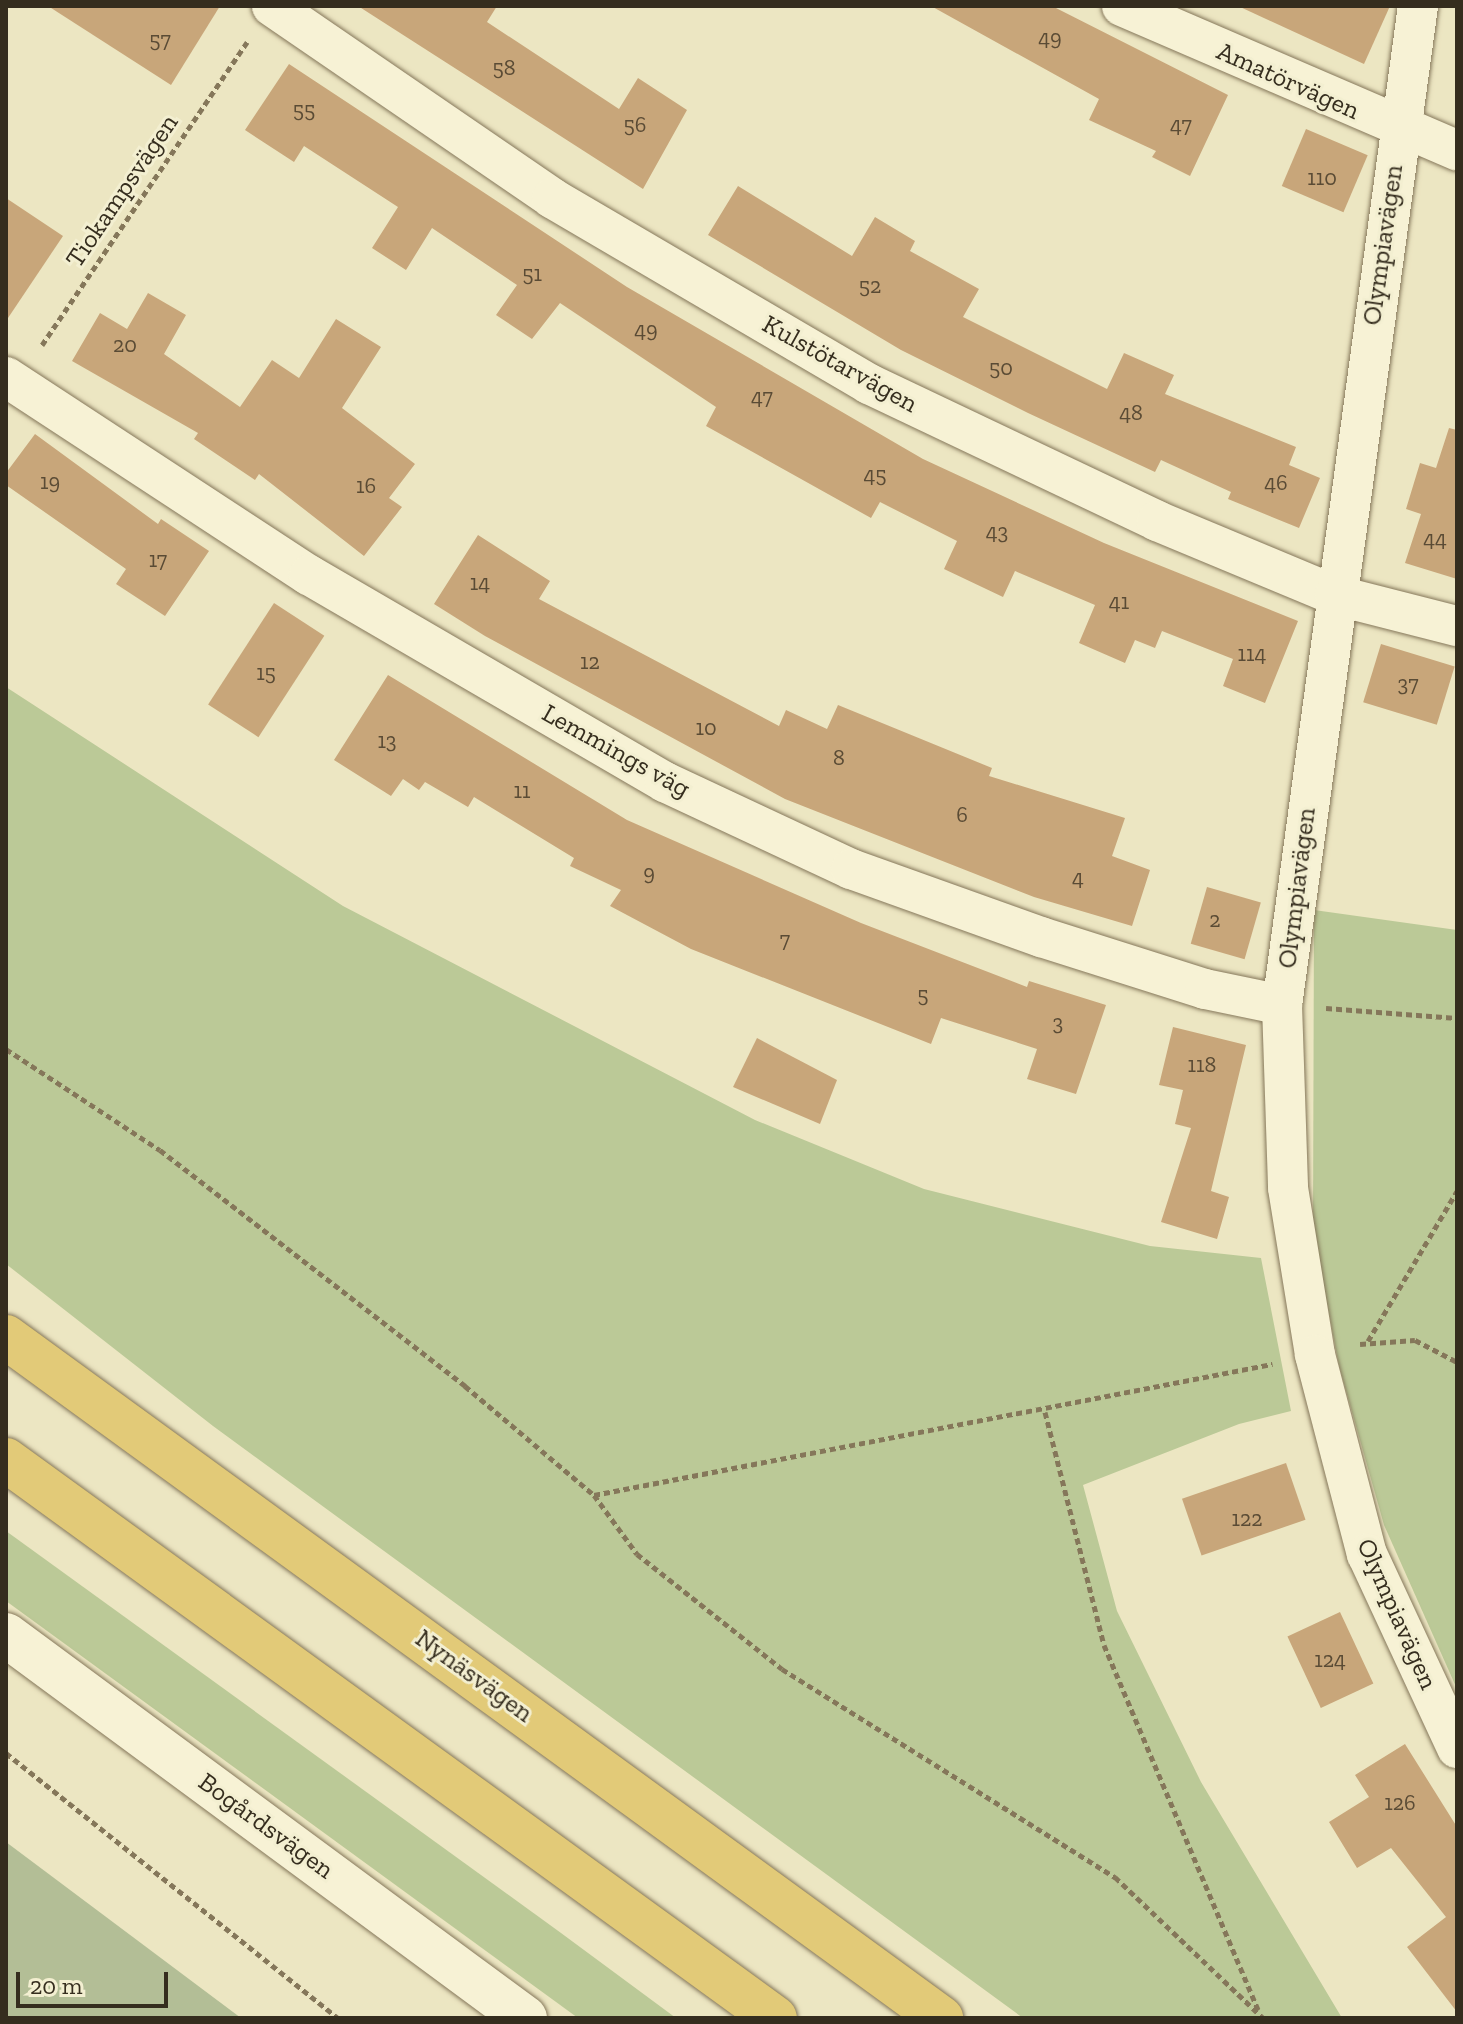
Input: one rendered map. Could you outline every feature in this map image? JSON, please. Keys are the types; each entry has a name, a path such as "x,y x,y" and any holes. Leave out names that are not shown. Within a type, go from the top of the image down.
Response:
{"highway":[{"name":"Nynäsvägen","path":"6,1337 941,2018"},
{"path":"6,1460 775,2018"}],"street":[{"name":"Amatörvägen","path":"1122,6 1400,130 1457,150"},
{"name":"Olympiavägen","path":"1418,6 1335,595 1282,1005 1288,1188 1315,1355 1367,1554 1457,1748"},
{"name":"Kulstötarvägen","path":"263,19 552,198 869,384 1157,521 1335,595 1457,626"},
{"name":"Lemmings väg","path":"11,380 309,575 665,782 851,869 1041,937 1205,989 1282,1005"},
{"name":"Bogårdsvägen","path":"6,1635 525,2018"}],"path":[{"name":"Tiokampsvägen","path":"11,380 263,19"},
{"path":"1282,1005 1457,1018"},
{"path":"6,1049 160,1150 465,1386 594,1495 637,1554 782,1669 1115,1877 1261,2016"},
{"path":"1368,1342 1457,1191"},
{"path":"594,1495 1045,1412 1368,1342 1415,1340 1457,1362"},
{"path":"1045,1412 1104,1645 1261,2016"},
{"path":"6,1753 338,2018"}],"green space":[{"path":"6,687 343,906 755,1120 924,1189 1150,1246 1261,1258 1291,1411 1239,1424 1083,1485 1117,1611 1201,1782 1342,2018 1023,2018 213,1426 6,1264"},
{"path":"1314,910 1457,930 1457,1689 1384,1525 1339,1366 1313,1231"},
{"path":"6,1531 676,2018 578,2018 6,1601"},
{"path":"6,1842 241,2018 6,2018"}],"building":[{"path":"48,6 220,6 171,85"},
{"path":"358,6 497,6 487,22 619,109 638,78 687,110 643,189"},
{"path":"931,6 1052,6 1228,95 1190,176 1152,157 1156,151 1089,120 1099,99"},
{"path":"1238,6 1390,6 1364,64"},
{"path":"289,64 627,287 923,459 1104,543 1298,621 1265,703 1223,686 1233,659 1162,631 1155,648 1135,640 1125,663 1079,643 1095,605 1015,571 1003,597 944,569 957,541 880,502 871,518 706,426 716,407 560,303 532,339 496,315 517,285 432,228 406,270 372,248 398,207 304,146 294,162 245,130"},
{"path":"1306,129 1368,155 1343,212 1282,186"},
{"path":"738,186 852,256 875,217 915,241 910,251 979,289 963,317 1107,389 1124,353 1174,375 1165,394 1296,447 1289,465 1320,478 1299,528 1228,499 1231,492 1161,460 1155,472 1028,413 901,350 708,235"},
{"path":"6,198 63,236 6,321"},
{"path":"148,293 186,315 164,354 240,407 272,360 299,378 336,319 381,347 342,408 415,464 389,498 402,507 364,556 259,474 255,480 194,439 198,433 72,361 100,313 127,329"},
{"path":"1449,428 1457,430 1457,579 1405,563 1421,514 1406,509 1420,463 1436,468"},
{"path":"35,434 158,524 161,519 209,551 165,616 116,584 126,569 6,485 6,473"},
{"path":"478,535 550,581 539,599 779,726 786,710 827,729 838,705 992,768 989,776 1125,818 1112,856 1150,870 1132,926 1034,897 785,799 485,636 434,604"},
{"path":"274,603 324,636 258,737 208,704"},
{"path":"1381,644 1455,667 1437,725 1363,702"},
{"path":"388,675 627,820 861,923 1027,987 1029,981 1106,1005 1076,1094 1027,1079 1037,1049 941,1018 931,1044 691,949 610,906 621,890 570,866 574,858 474,797 468,807 425,782 419,790 403,779 391,796 334,760"},
{"path":"1207,887 1261,902 1245,959 1191,944"},
{"path":"1173,1027 1246,1045 1211,1191 1229,1197 1217,1239 1161,1222 1191,1128 1175,1124 1183,1090 1159,1085"},
{"path":"757,1038 837,1080 820,1124 733,1087"},
{"path":"1286,1463 1306,1520 1202,1556 1182,1499"},
{"path":"1340,1612 1373,1684 1321,1708 1287,1637"},
{"path":"1405,1744 1457,1827 1457,2012 1407,1947 1446,1917 1391,1848 1357,1868 1329,1822 1369,1797 1355,1775"}]}
